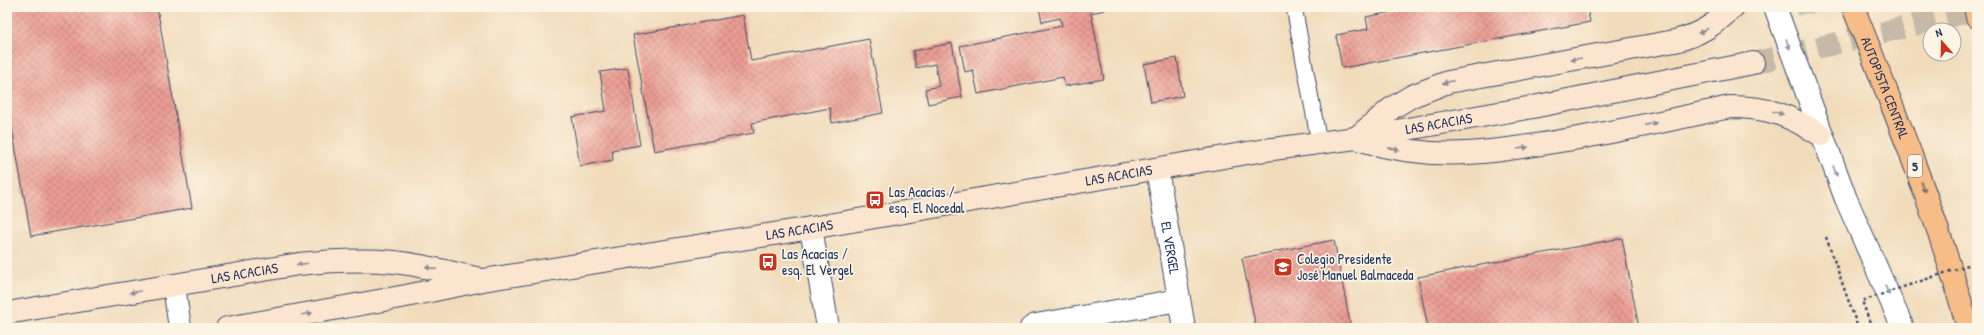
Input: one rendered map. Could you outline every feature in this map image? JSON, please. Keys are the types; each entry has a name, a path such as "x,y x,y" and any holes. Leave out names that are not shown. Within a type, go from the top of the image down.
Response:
{"highway":[{"name":"AUTOPISTA CENTRAL","path":"1853,7 1909,148 1940,235 1968,328"},
{"path":"1975,7 1977,17"}],"main road":[{"path":"1356,138 1392,108 1430,88 1468,78 1681,40 1708,28 1733,7"},
{"name":"LAS ACACIAS","path":"227,328 406,296 482,280 811,228 1157,168 1319,142 1356,138 1533,107 1753,63"},
{"path":"1356,138 1405,151 1431,154 1484,153 1602,134 1730,107 1750,107 1786,115 1821,134"},
{"name":"LAS ACACIAS","path":"7,313 299,264 332,261 393,262 422,266 482,280"}],"street":[{"path":"1775,7 1846,199 1903,328"},
{"name":"EL VERGEL","path":"1157,168 1184,328"},
{"path":"811,228 828,328"},
{"path":"174,286 180,328"},
{"path":"1031,328 1036,325 1179,300"}],"lane":[{"path":"1294,7 1319,142"}],"path":[{"path":"1826,237 1858,328"},
{"path":"1872,328 1862,301 1977,262"}],"green space":[{"path":"1795,7 1811,7 1814,15 1798,16"}],"building":[{"path":"7,7 157,7 192,208 31,236 7,100"},
{"path":"1039,7 1104,7 1105,10 1091,13 1104,79 1065,86 1063,77 978,94 973,70 965,72 960,46 1062,26 1060,18 1042,22"},
{"path":"1417,7 1587,7 1590,22 1342,68 1336,35 1368,29 1366,17"},
{"path":"743,15 751,61 869,39 883,113 832,123 830,108 752,123 754,133 654,151 633,35"},
{"path":"952,43 962,97 928,104 925,89 939,86 935,64 916,68 913,51"},
{"path":"1177,58 1183,96 1151,102 1144,64"},
{"path":"628,68 640,145 612,150 613,160 580,166 572,117 606,111 600,72"},
{"path":"1622,238 1639,328 1428,328 1418,277"},
{"path":"1334,240 1351,328 1256,328 1242,258"}],"tunnel":[{"path":"1753,63 1977,10"}],"place":[{"name":"Las Acacias / esq. El Nocedal","path":"875,200"},
{"name":"Las Acacias / esq. El Vergel","path":"768,262"},
{"name":"Colegio Presidente José Manuel Balmaceda","path":"1283,267"}]}
